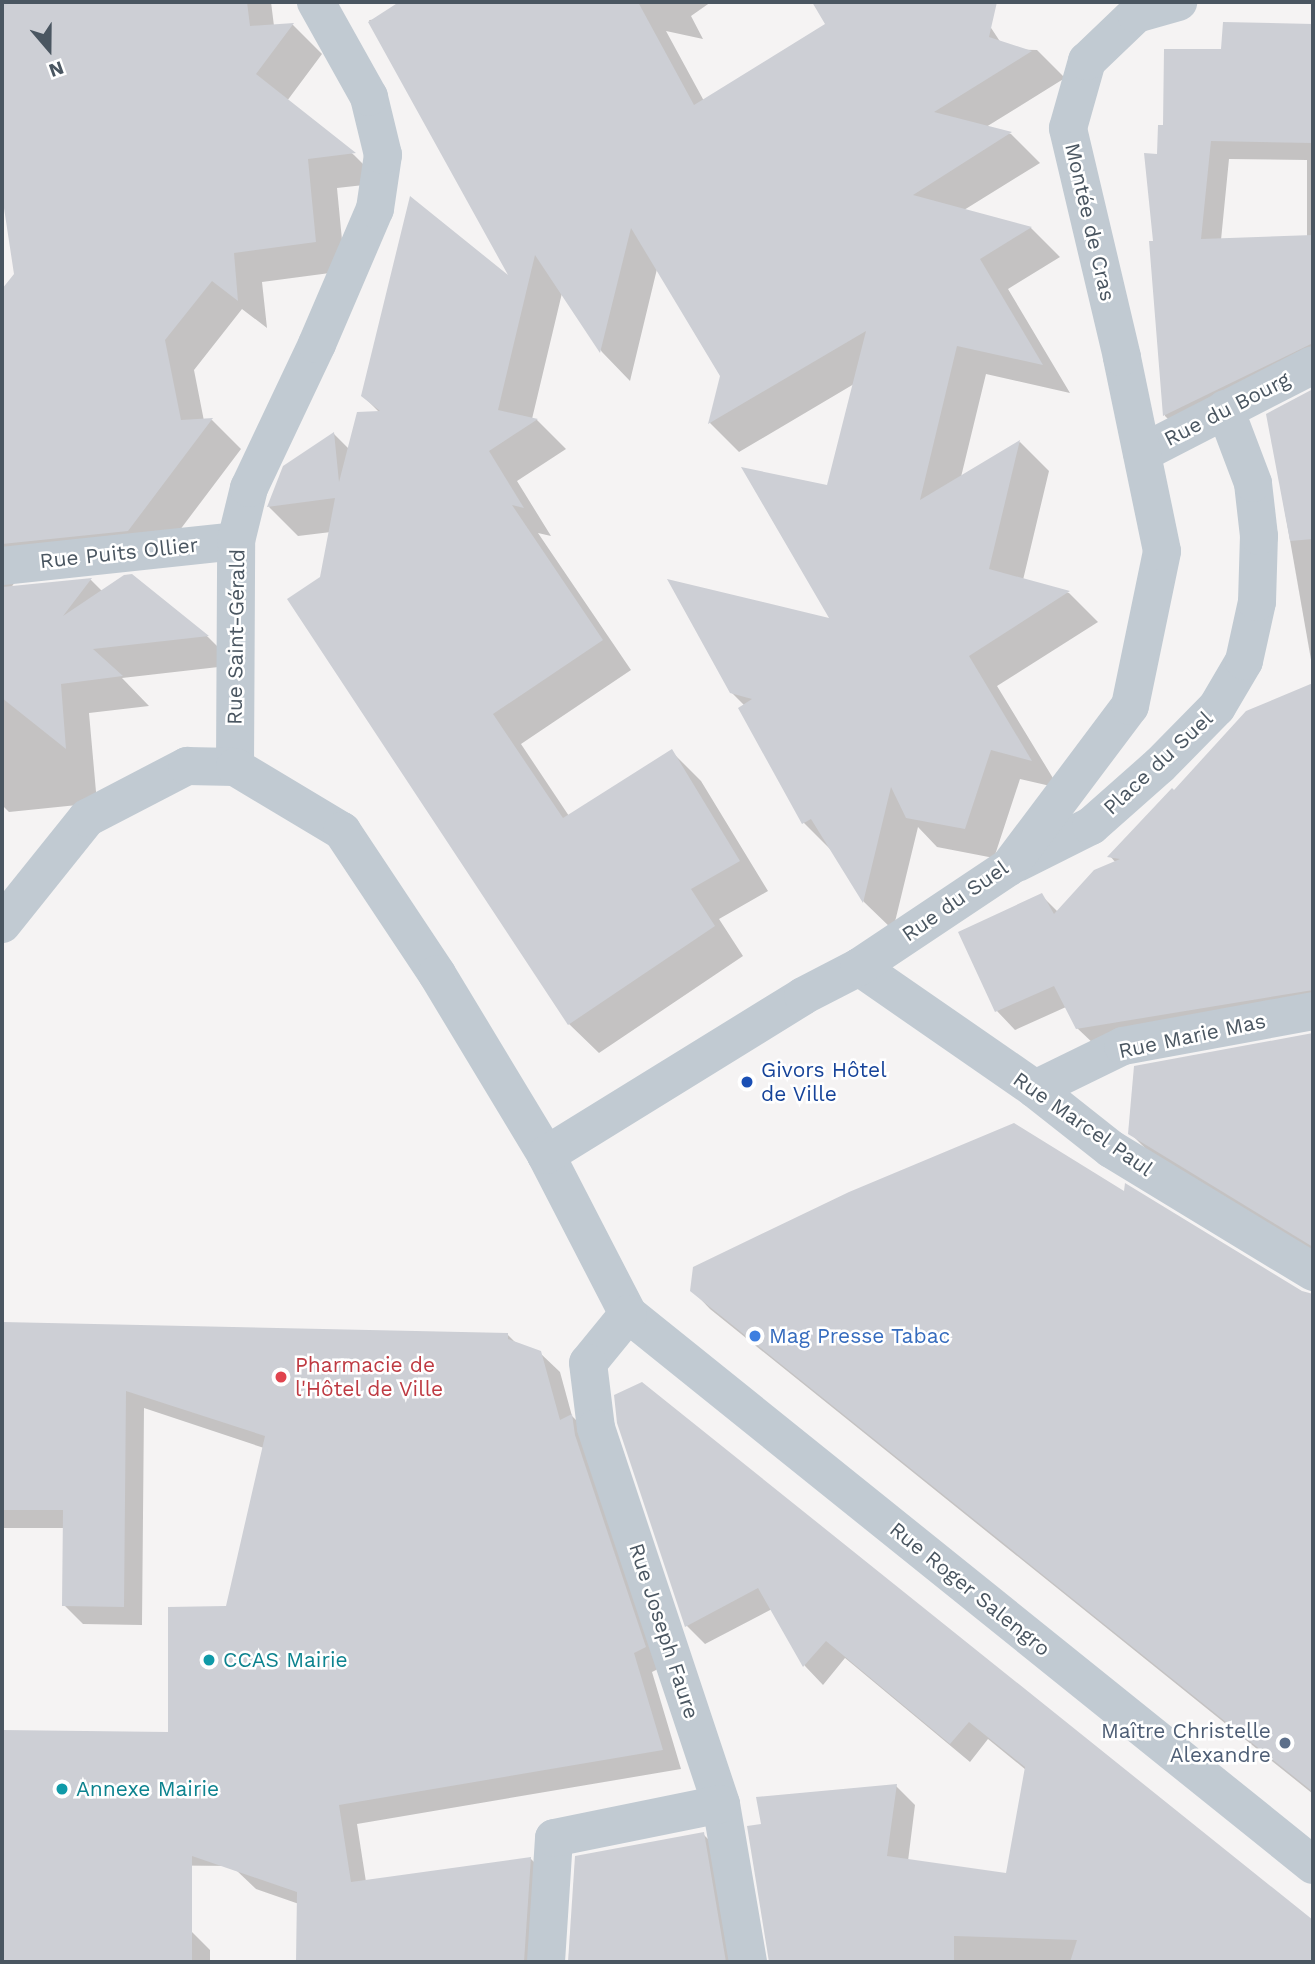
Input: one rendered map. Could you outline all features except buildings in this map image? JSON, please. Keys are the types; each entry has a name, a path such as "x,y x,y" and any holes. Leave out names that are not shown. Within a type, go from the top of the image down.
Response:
{"street":[{"name":"Rue Saint-Gérald","path":"235,767 236,541 249,488 317,344 374,209 383,155 369,97 316,2"},
{"name":"Montée de Cras","path":"1142,453 1068,128 1087,61 1136,14 1178,2"},
{"name":"Rue du Bourg","path":"1142,453 1313,365"},
{"name":"Place du Suel","path":"1009,867 1091,825 1160,765 1217,707 1244,661 1257,603 1259,536 1252,483 1225,409"},
{"name":"Rue du Suel","path":"546,1155 803,996 859,967 1009,867 1130,706 1162,551 1142,453"},
{"name":"Rue Puits Ollier","path":"2,566 236,541"},
{"path":"2,924 87,818 187,766 235,767 341,831 437,974 546,1155 628,1314"},
{"name":"Rue Marcel Paul","path":"859,967 1035,1089 1111,1149 1313,1272"},
{"name":"Rue Marie Mas","path":"1035,1089 1123,1046 1313,1011"},
{"name":"Rue Joseph Faure","path":"628,1314 588,1363 596,1428 721,1804 748,1962"},
{"name":"Rue Roger Salengro","path":"628,1314 1313,1865"},
{"path":"546,1962 554,1838 721,1804"}],"place":[{"name":"Givors Hôtel de Ville","path":"747,1082"},
{"name":"Mag Presse Tabac","path":"755,1336"},
{"name":"Pharmacie de l'Hôtel de Ville","path":"281,1377"},
{"name":"CCAS Mairie","path":"209,1660"},
{"name":"Maître Christelle Alexandre","path":"1285,1743"},
{"name":"Annexe Mairie","path":"62,1789"}]}
